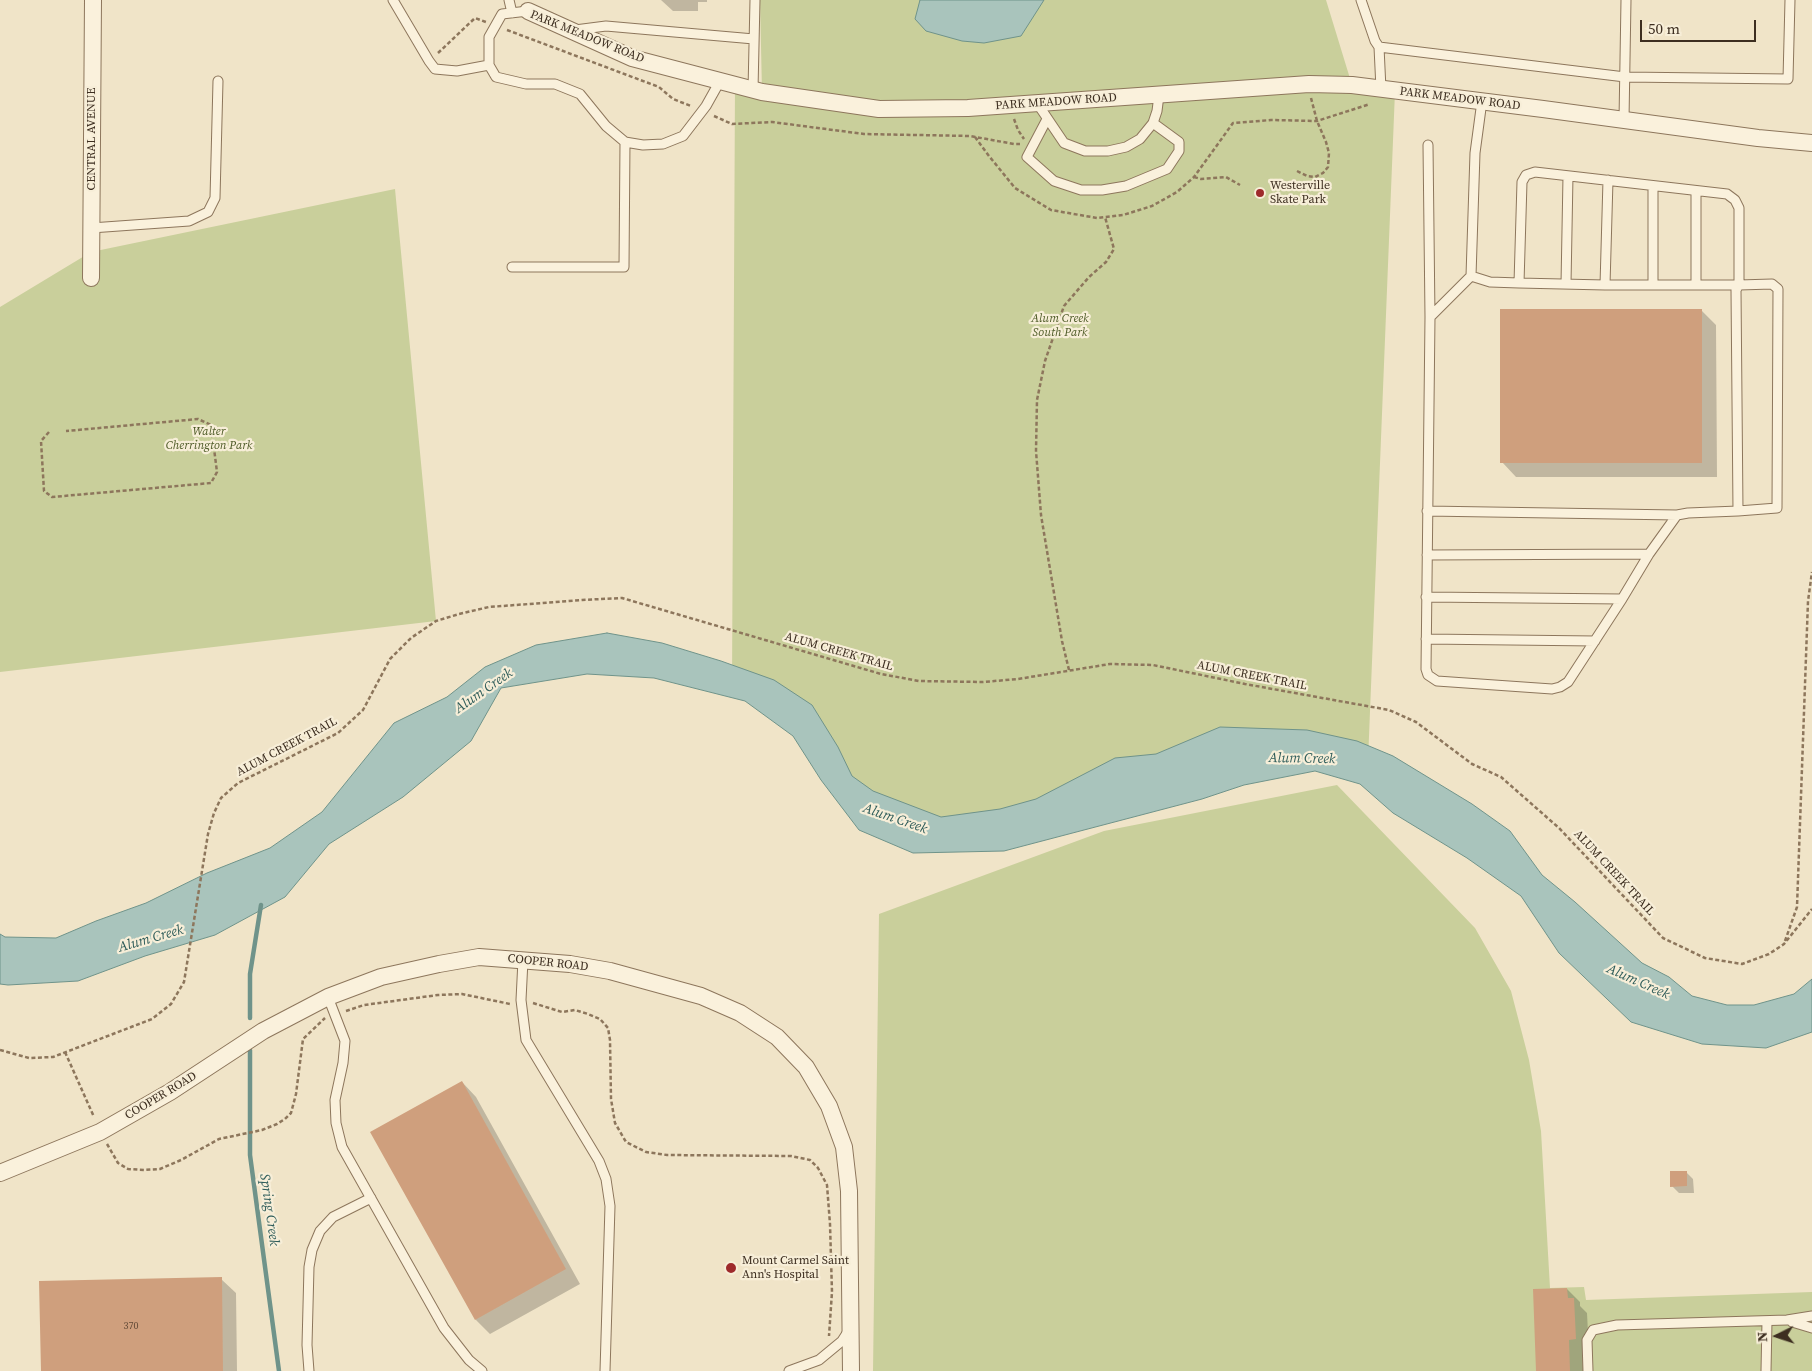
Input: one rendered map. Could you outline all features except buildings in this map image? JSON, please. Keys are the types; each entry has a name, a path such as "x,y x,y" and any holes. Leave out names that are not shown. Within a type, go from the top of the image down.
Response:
{"street":[{"name":"CENTRAL AVENUE","path":"91,278 92,0"},
{"name":"PARK MEADOW ROAD","path":"520,12 572,31 632,58 753,90 879,109 968,108 1309,84 1352,85 1758,138 1812,143"},
{"name":"COOPER ROAD","path":"0,1173 100,1132 170,1092 263,1031 328,997 381,977 439,964 479,958 570,964 610,971 701,996 740,1013 777,1037 806,1067 829,1106 844,1147 849,1191 851,1371"}],"lane":[{"path":"393,0 435,69 457,71 489,65 496,78 526,84 555,84 580,94 606,126 625,142 643,145 663,144 683,136 706,106 720,81"},
{"path":"509,0 520,12"},
{"path":"753,90 755,0"},
{"path":"1361,0 1375,41 1379,47 1381,89"},
{"path":"1624,120 1626,0"},
{"path":"1379,47 1625,77 1788,79 1790,0"},
{"name":"PARK MEADOW ROAD","path":"489,65 489,36 502,14 520,12"},
{"path":"572,31 606,26 754,40"},
{"path":"91,228 189,221 208,212 215,198 218,81"},
{"path":"1037,103 1064,143 1085,151 1108,151 1126,147 1140,139 1153,123 1159,95"},
{"path":"1430,317 1471,276 1475,153 1482,102"},
{"path":"1047,119 1027,157 1054,181 1081,190 1102,190 1126,186 1167,169 1179,151 1179,142 1153,123"},
{"path":"512,267 624,267 625,142"},
{"path":"1428,144 1430,317 1426,597 1426,669 1428,675 1437,681 1552,689 1568,682 1649,554 1677,515"},
{"path":"1519,283 1522,182 1526,175 1535,172 1727,194 1735,200 1739,208 1739,285 1736,290 1738,511"},
{"path":"1566,284 1568,176"},
{"path":"1605,285 1608,180"},
{"path":"1653,186 1653,285"},
{"path":"1696,191 1696,285"},
{"path":"1427,511 1677,515 1777,508 1778,289 1772,284 1605,285 1519,283 1490,282 1471,276"},
{"path":"1427,554 1649,554"},
{"path":"1426,597 1622,599"},
{"path":"1426,639 1595,641"},
{"path":"523,960 521,1003 526,1040 600,1161 606,1179 610,1206 605,1371"},
{"path":"328,997 345,1041 343,1063 335,1100 336,1123 342,1147 444,1328 469,1360 482,1371"},
{"path":"309,1371 306,1345 309,1267 312,1250 320,1231 334,1217 371,1198"},
{"path":"1588,1371 1587,1340 1593,1330 1617,1325 1767,1321 1812,1316"},
{"path":"1787,1320 1812,1328"},
{"path":"1766,1371 1767,1321"},
{"path":"789,1371 819,1360 842,1341 850,1328"}],"path":[{"path":"1297,171 1307,176 1316,177 1324,173 1328,167 1329,153 1316,121 1309,84"},
{"path":"1233,123 1270,120 1316,121 1371,104"},
{"path":"1010,105 1018,130 1027,143 1035,143"},
{"path":"1194,176 1201,179 1226,177 1240,185"},
{"path":"1070,670 1062,641 1041,515 1036,451 1037,400 1046,361 1064,306 1106,262 1114,249 1105,217"},
{"path":"49,432 41,441 44,490 52,497 211,483 217,472 211,425 198,419 66,430"},
{"path":"1784,944 1797,907 1808,601 1812,572"},
{"name":"ALUM CREEK TRAIL","path":"0,1050 29,1058 53,1057 152,1019 172,1004 184,982 208,834 214,812 221,798 238,783 338,733 363,710 390,659 411,638 436,621 489,607 622,598 881,674 919,681 983,682 1018,679 1110,664 1154,665 1245,684 1389,710 1416,722 1472,764 1501,777 1559,828 1663,938 1705,958 1742,964 1769,954 1784,944 1812,909"},
{"path":"65,1052 100,1132 118,1163 128,1169 160,1169 181,1160 218,1138 262,1130 285,1119 290,1113 296,1094 303,1038 324,1019 334,1015 364,1005 438,995 462,994 506,1004 533,1002 562,1012 574,1010 588,1014 600,1019 608,1028 611,1099 616,1123 626,1142 646,1152 667,1155 791,1156 810,1160 818,1168 827,1185 830,1224 832,1292 829,1352"}],"green space":[{"name":"Alum Creek South Park","path":"760,0 1326,0 1352,85 1395,91 1368,761 936,833 854,805 797,721 732,684 735,85 762,92"},
{"name":"Walter Cherrington Park","path":"395,189 436,621 0,672 0,307 91,252"},
{"path":"1337,785 1475,928 1511,991 1529,1060 1541,1131 1550,1288 1584,1287 1586,1300 1812,1292 1812,1371 873,1371 879,914 1104,831"}],"water":[{"path":"920,0 1044,0 1021,36 984,43 962,41 926,31 915,19"},
{"name":"Alum Creek","path":"607,633 662,643 774,680 812,705 838,747 852,776 873,791 941,817 1000,809 1036,799 1115,758 1156,754 1220,727 1307,730 1357,741 1393,756 1472,804 1510,831 1542,875 1575,902 1642,963 1669,977 1692,996 1727,1005 1754,1005 1794,994 1812,979 1812,1032 1766,1048 1702,1044 1631,1022 1559,953 1521,896 1467,858 1393,813 1360,784 1315,771 1244,785 1202,799 1004,851 913,853 859,830 821,780 793,736 745,701 654,678 587,674 501,688 471,741 403,797 329,844 285,897 215,935 145,956 78,981 0,984 0,934 5,937 56,938 146,903 207,873 270,848 322,812 394,723 447,697 485,667 536,645"}],"waterway":[{"path":"250,1018 250,974 261,905"},
{"name":"Spring Creek","path":"250,1050 250,1155 279,1371"}],"place":[{"name":"Westerville Skate Park","path":"1260,193"},
{"name":"Mount Carmel Saint Ann's Hospital","path":"731,1268"}]}
